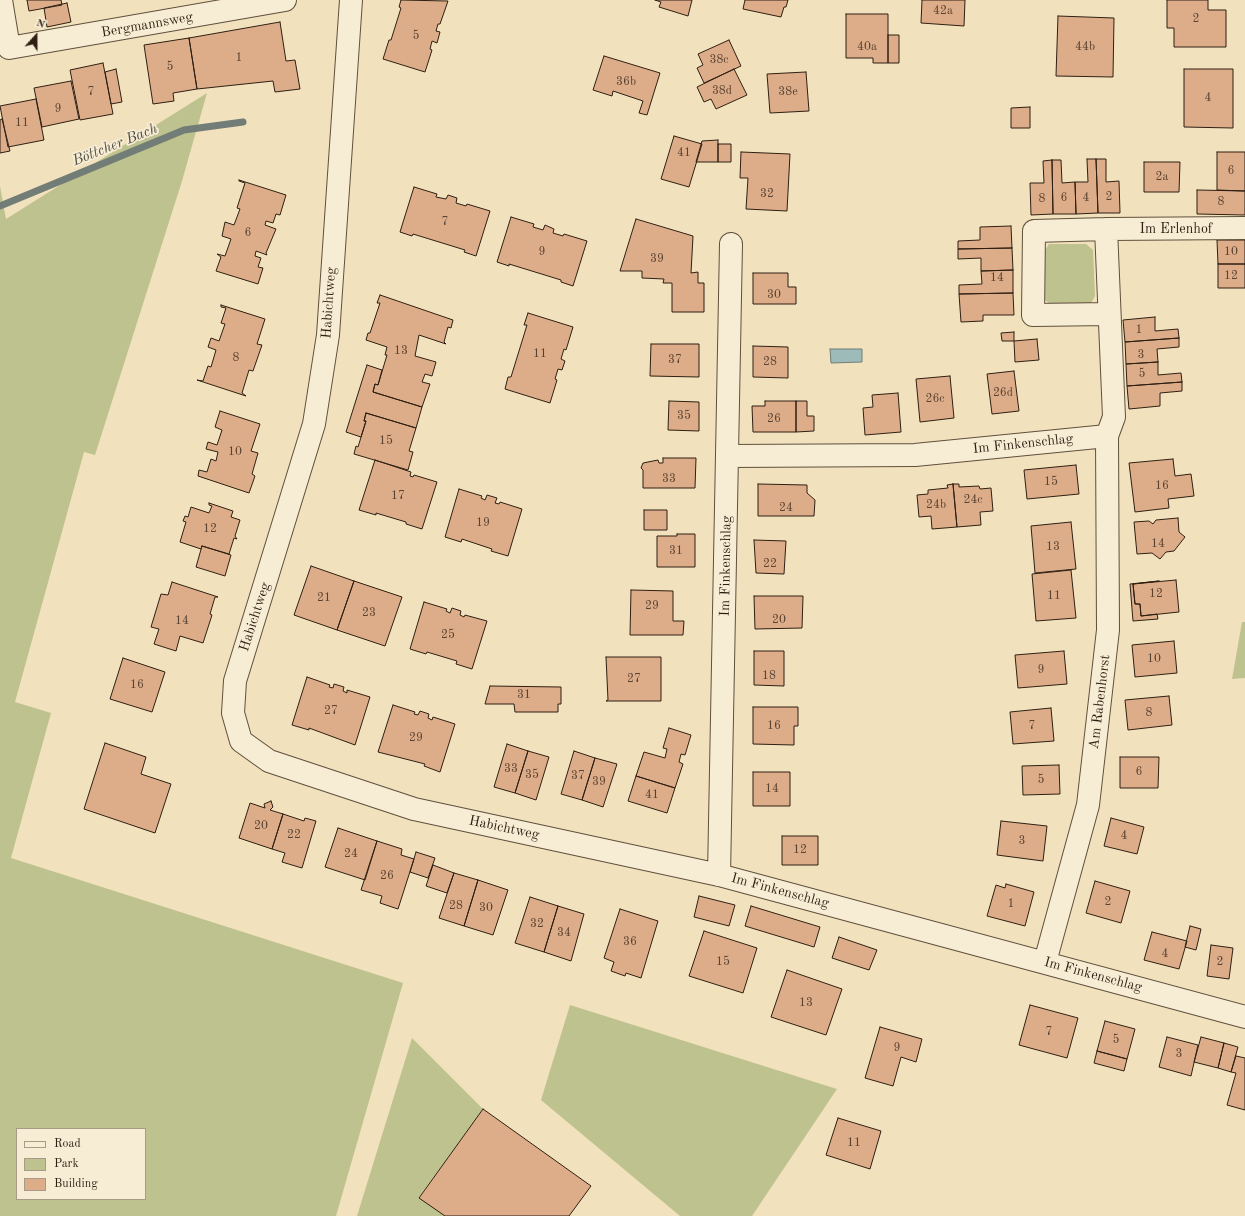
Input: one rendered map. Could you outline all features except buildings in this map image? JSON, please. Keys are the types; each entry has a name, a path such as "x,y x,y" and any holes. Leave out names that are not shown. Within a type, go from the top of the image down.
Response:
{"street":[{"name":"Bergmannsweg","path":"1,0 9,48 284,0"},
{"name":"Habichtweg","path":"351,0 326,342 314,424 235,681 233,713 240,741 269,761 414,809 719,875"},
{"name":"Im Erlenhof","path":"1109,314 1033,315 1034,231 1245,228"},
{"path":"1106,229 1111,426"},
{"name":"Im Finkenschlag","path":"732,244 719,875 1245,1017"},
{"name":"Im Finkenschlag","path":"728,456 915,455 1111,426"},
{"name":"Am Rabenhorst","path":"1045,962 1089,797 1108,630 1111,426"}],"green space":[{"path":"207,93 182,181 95,455 84,452 15,702 51,713 11,858 403,983 336,1216 0,1216 0,186 6,219"},
{"path":"1049,244 1086,244 1093,250 1095,296 1090,305 1051,305 1044,299 1044,252"},
{"path":"1242,622 1245,622 1245,678 1232,679"},
{"path":"570,1005 837,1089 752,1216 680,1216 541,1100"},
{"path":"412,1038 483,1109 419,1197 445,1216 357,1216"}],"water":[{"path":"830,349 862,349 862,362 831,363"}],"waterway":[{"name":"Böttcher Bach","path":"0,206 184,130 243,122"}]}
